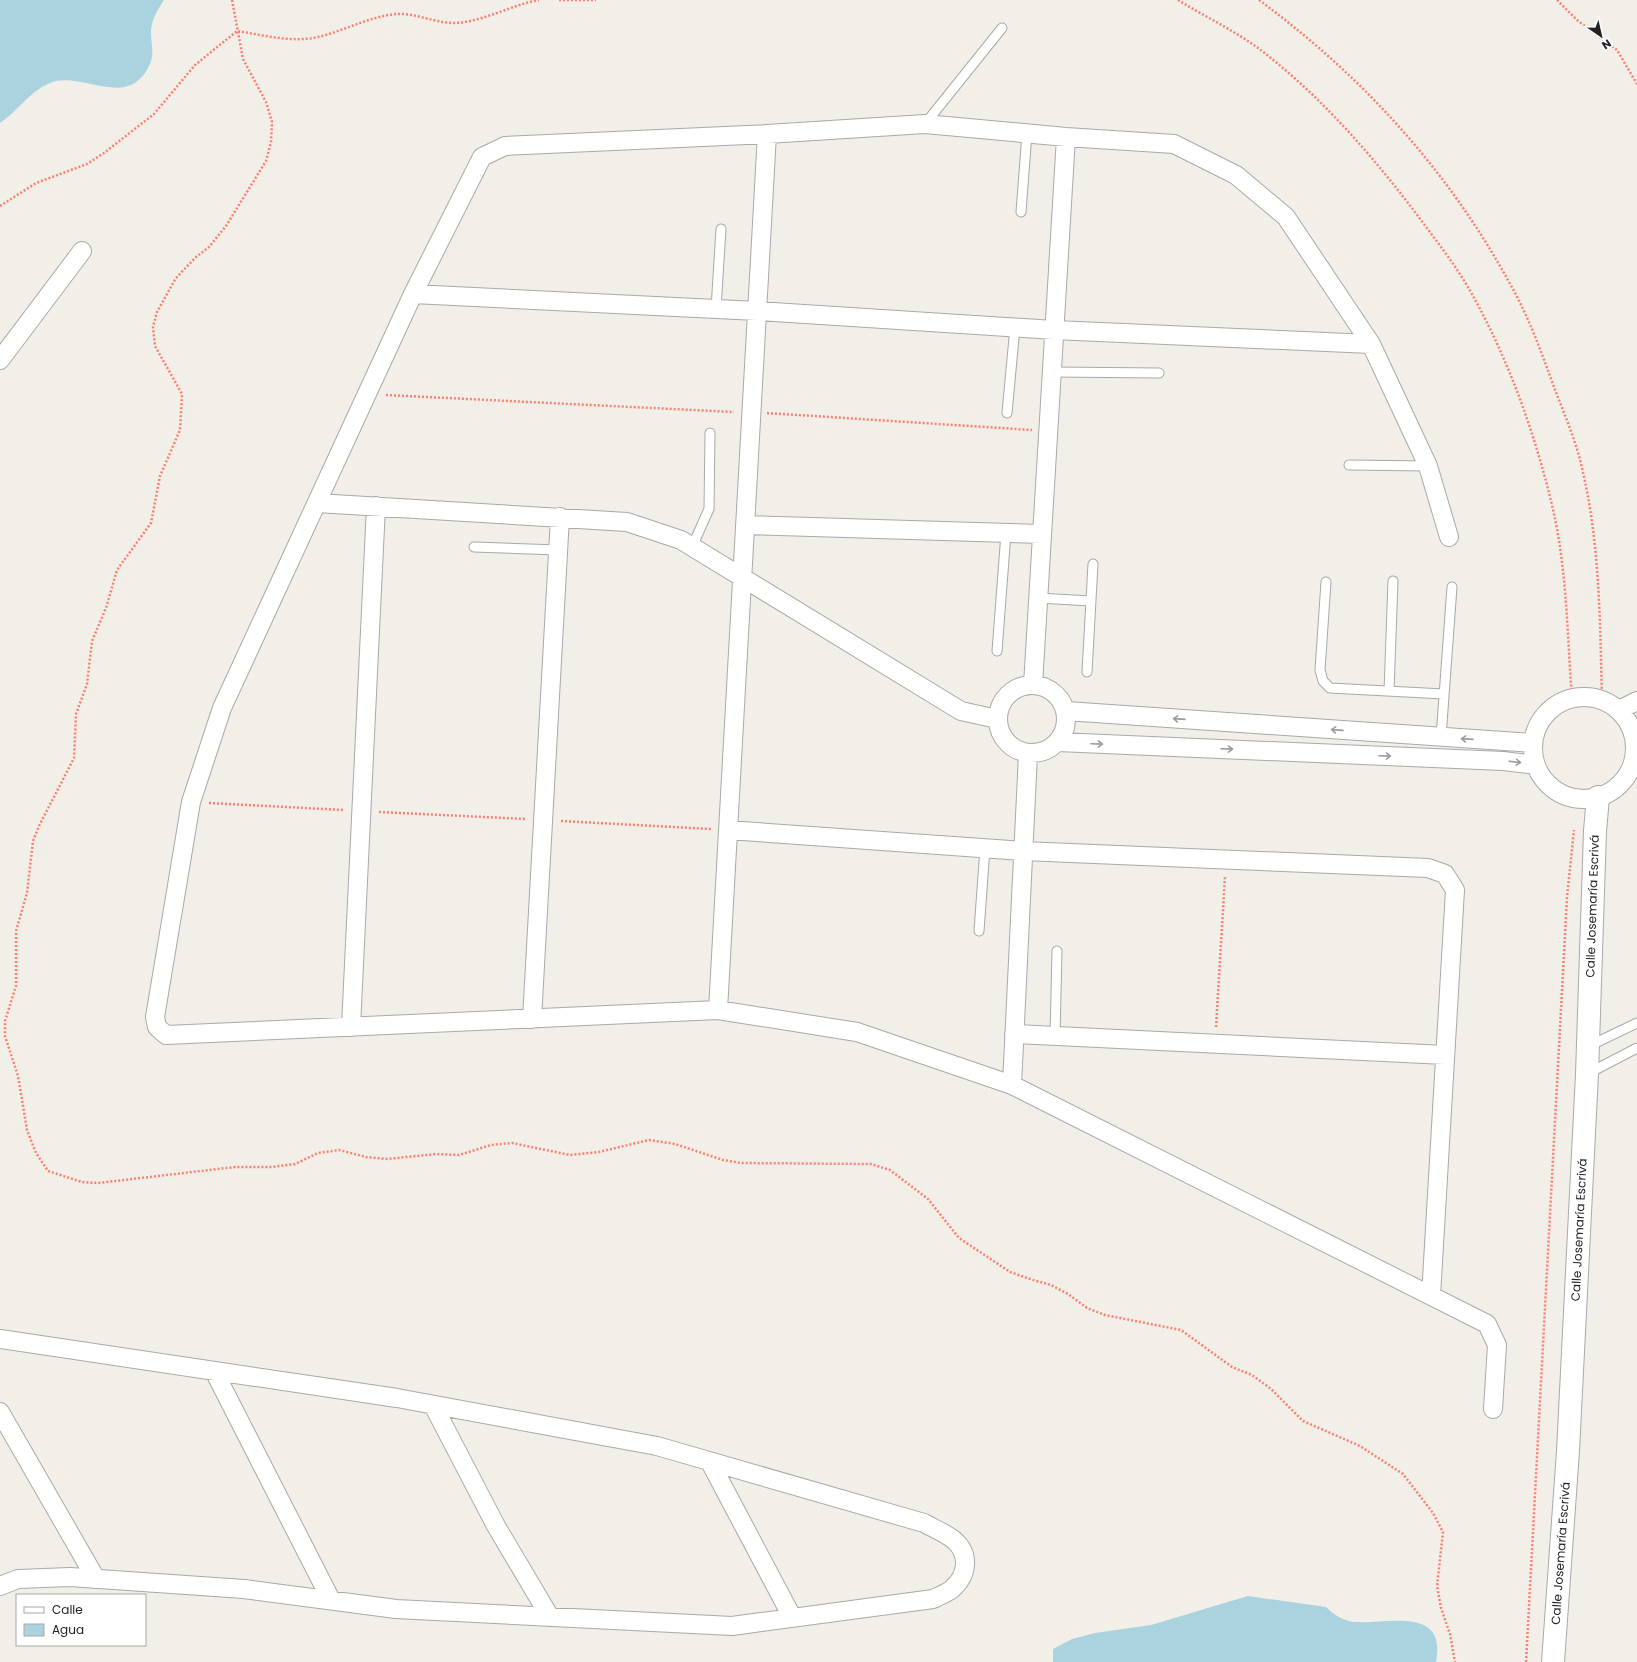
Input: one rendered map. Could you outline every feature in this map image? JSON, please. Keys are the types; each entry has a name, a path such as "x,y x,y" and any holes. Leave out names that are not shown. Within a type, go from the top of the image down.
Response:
{"street":[{"path":"1449,537 1428,466 1371,344 1286,217 1236,175 1174,144 1066,137 925,124 767,134 505,146 482,157 413,294 222,708 191,802 155,1017 157,1027 166,1035 718,1010 857,1032 1012,1085 1487,1324 1497,1345 1493,1409"},
{"path":"718,1010 767,134"},
{"path":"1032,685 1066,137"},
{"path":"0,360 82,251"},
{"path":"413,294 757,311 1054,330 1371,344"},
{"path":"317,503 627,522 681,540 961,710 997,719"},
{"path":"351,1027 376,506"},
{"path":"532,1019 560,517"},
{"path":"745,525 1042,534"},
{"path":"1028,684 1032,685 1045,686 1058,696 1066,711 1066,727 1058,742 1044,751 1028,754 1012,748 1001,735 997,719 1001,703 1013,690 1028,684"},
{"path":"1592,698 1602,700 1619,710 1635,735 1634,762 1628,774 1620,784 1610,792 1598,797 1577,799 1562,795 1549,786 1540,774 1536,765 1534,743 1537,728 1546,715 1558,705 1572,699 1592,698"},
{"path":"1619,710 1637,701"},
{"path":"1066,711 1534,743"},
{"path":"1366,755 1367,732"},
{"path":"1058,742 1503,761 1536,765"},
{"path":"1012,1085 1028,754"},
{"name":"Calle Josemaría Escrivá","path":"1553,1662 1568,1451 1588,1074 1587,1046 1598,797"},
{"path":"728,830 1023,851 1428,868 1445,874 1455,890 1431,1296"},
{"path":"1014,1034 1445,1055"},
{"path":"0,1339 397,1398 657,1446 924,1523 954,1540 962,1550 966,1559 965,1569 961,1580 951,1589 932,1599 732,1626 396,1609 244,1589 70,1577 18,1580 0,1586"},
{"path":"214,1371 331,1600"},
{"path":"433,1405 496,1526 550,1617"},
{"path":"0,1412 96,1579"},
{"path":"710,1462 792,1617"}],"lane":[{"path":"925,124 1002,28"},
{"path":"1021,212 1027,133"},
{"path":"716,309 721,229"},
{"path":"1007,413 1015,327"},
{"path":"1052,372 1159,372"},
{"path":"692,547 709,509 710,433"},
{"path":"1349,465 1428,466"},
{"path":"997,651 1006,533"},
{"path":"474,547 558,550"},
{"path":"1087,672 1093,564"},
{"path":"1389,691 1393,581"},
{"path":"1326,582 1320,670 1324,681 1330,688 1444,694"},
{"path":"1441,737 1452,587"},
{"path":"1038,598 1091,601"},
{"path":"979,931 985,848"},
{"path":"1055,1036 1057,951"},
{"path":"1587,1046 1637,1023"},
{"path":"1588,1074 1637,1048"}],"path":[{"path":"232,0 237,31"},
{"path":"0,206 36,184 87,164 104,153 154,114 195,65 237,31 290,39 317,37 383,16 398,14 454,23 473,20 526,2 540,0"},
{"path":"559,0 596,0"},
{"path":"1178,0 1257,47 1322,102 1399,192 1438,243 1473,295 1508,370 1537,448 1552,503 1560,550 1572,699"},
{"path":"1259,0 1341,66 1393,119 1429,162 1472,220 1510,282 1536,338 1582,468 1597,571 1602,700"},
{"path":"1557,0 1577,20 1617,50 1637,84"},
{"path":"367,394 751,412 1048,431"},
{"path":"191,802 728,830"},
{"path":"1526,1662 1567,897 1574,829"},
{"path":"1215,1044 1226,860"}],"water":[{"path":"0,0 164,0 152,24 151,62 140,79 129,86 116,88 63,80 50,83 36,91 0,123"},
{"path":"1248,1596 1326,1607 1340,1618 1352,1622 1398,1621 1424,1625 1433,1632 1437,1644 1436,1662 1053,1662 1053,1649 1072,1639 1095,1633 1151,1625"}]}
